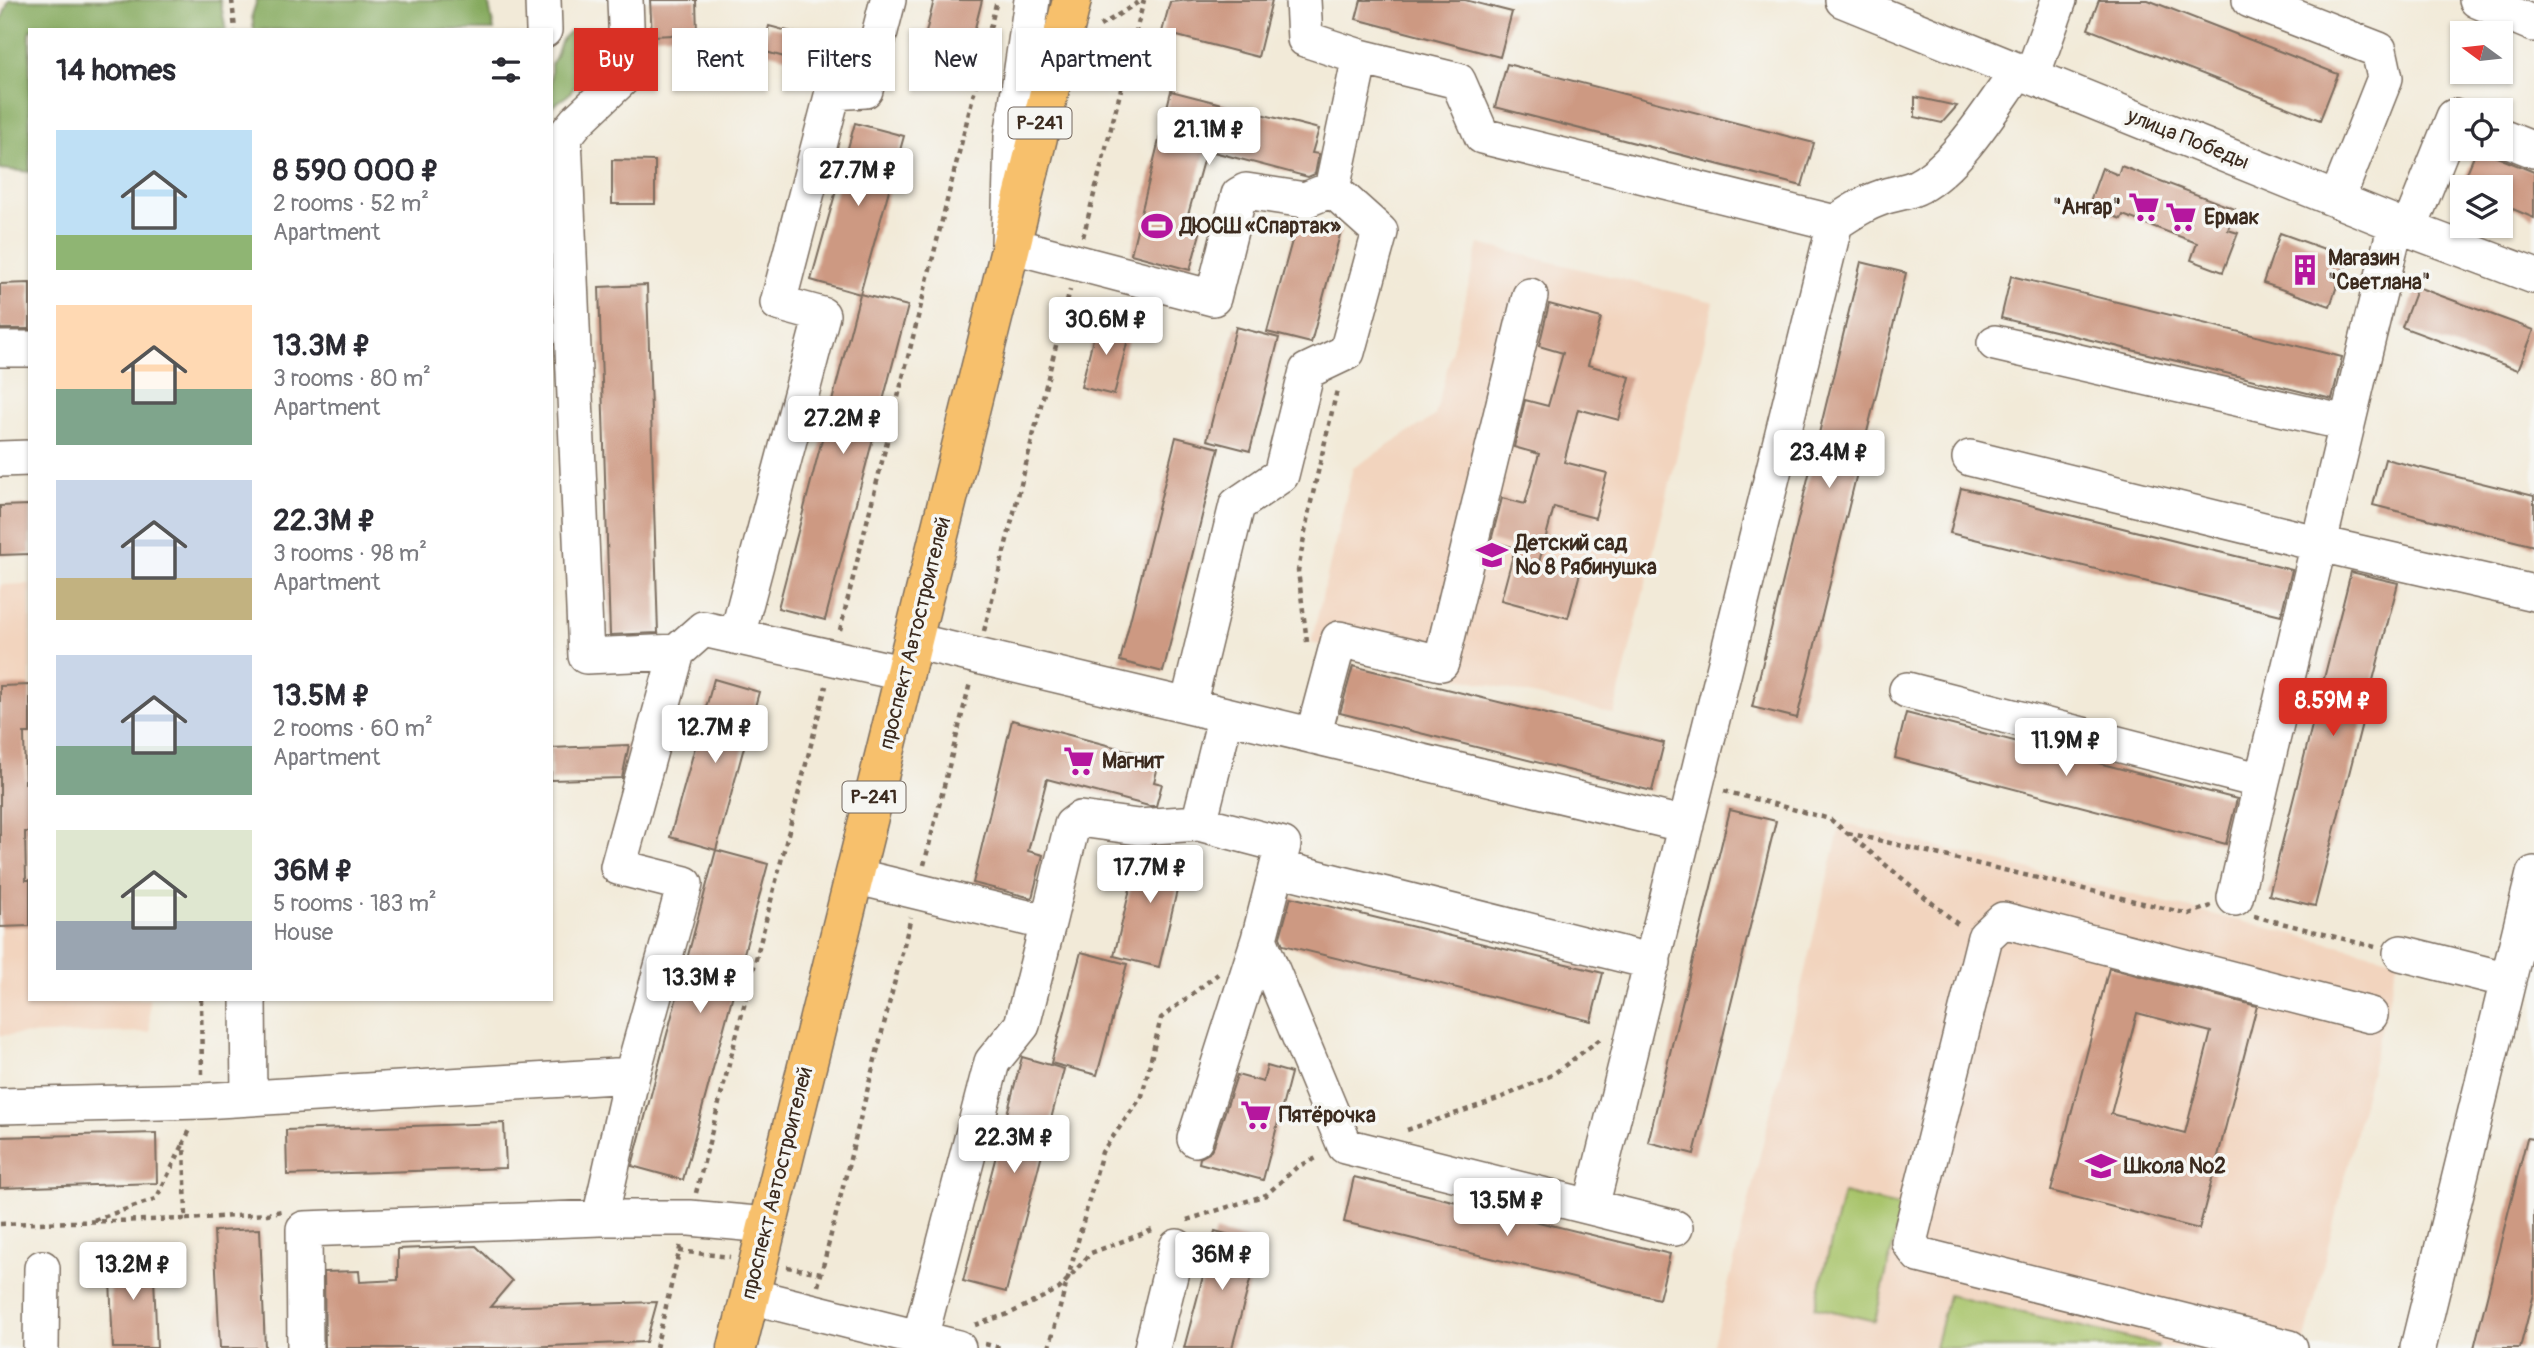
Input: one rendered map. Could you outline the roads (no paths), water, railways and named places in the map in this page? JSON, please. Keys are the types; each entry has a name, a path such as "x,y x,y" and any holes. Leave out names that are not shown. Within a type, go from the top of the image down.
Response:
{"highway":[{"name":"проспект Автостроителей","path":"737,1348 1072,0"}],"street":[{"path":"543,0 544,28"},
{"path":"625,0 628,73 576,122 564,137 558,164 586,656 677,652"},
{"path":"737,636 822,315 778,303 833,92 865,90 888,0"},
{"path":"1032,0 1012,137 1009,245 1213,298 1239,195 1246,191 1305,200 1332,189"},
{"path":"1303,0 1305,39 1360,57 1458,81 1482,136 1835,223"},
{"name":"улица Победы","path":"1843,0 2403,226 2534,276"},
{"path":"1591,1207 1835,223 1857,208 1881,197 1919,186 1942,168 2025,73 2059,0"},
{"path":"2250,0 2379,50 2385,78 2337,199"},
{"path":"2477,0 2534,24"},
{"path":"1332,189 1360,57"},
{"path":"2244,907 2262,781 2320,544 2346,424 2403,226 2450,126"},
{"path":"2513,141 2534,150"},
{"path":"1188,705 1237,505 1281,475 1307,371 1347,352 1380,232 1332,189"},
{"path":"1313,736 1339,639 1441,663 1530,296"},
{"path":"1995,343 2346,424"},
{"path":"0,349 28,349"},
{"path":"0,459 28,458"},
{"path":"1970,458 2320,544 2534,593"},
{"path":"600,1218 632,1075 685,884 618,867 677,652 703,629 833,658 910,658 1188,705 1686,825"},
{"path":"1907,690 2262,781"},
{"path":"1199,823 1226,715"},
{"path":"920,1338 992,1062 1022,1025 1072,825 1080,819 1138,827 1199,823 1283,845 1257,946 1195,1139"},
{"path":"1278,868 1653,962"},
{"path":"2418,1348 2534,874"},
{"path":"854,876 1048,923"},
{"path":"2290,1348 1919,1255 1909,1242 1985,937 2003,920 2371,1015"},
{"path":"1257,946 1345,1146 1675,1228"},
{"path":"2401,953 2508,980"},
{"path":"248,1001 249,1098"},
{"path":"0,1106 202,1101 632,1075"},
{"path":"305,1348 304,1229 600,1218 690,1218 766,1225"},
{"path":"1152,1348 1172,1232"},
{"path":"41,1348 42,1268"},
{"path":"750,1296 920,1338 964,1337"}],"place":[{"name":"\"Ангар\"","path":"2144,207"},
{"name":"Ермак","path":"2181,217"},
{"name":"ДЮСШ «Спартак»","path":"1157,226"},
{"name":"Магазин \"Светлана\"","path":"2305,270"},
{"name":"Детский сад № 8 Рябинушка","path":"1492,555"},
{"name":"Магнит","path":"1079,761"},
{"name":"Пятёрочка","path":"1256,1115"},
{"name":"Школа №2","path":"2101,1166"}]}
